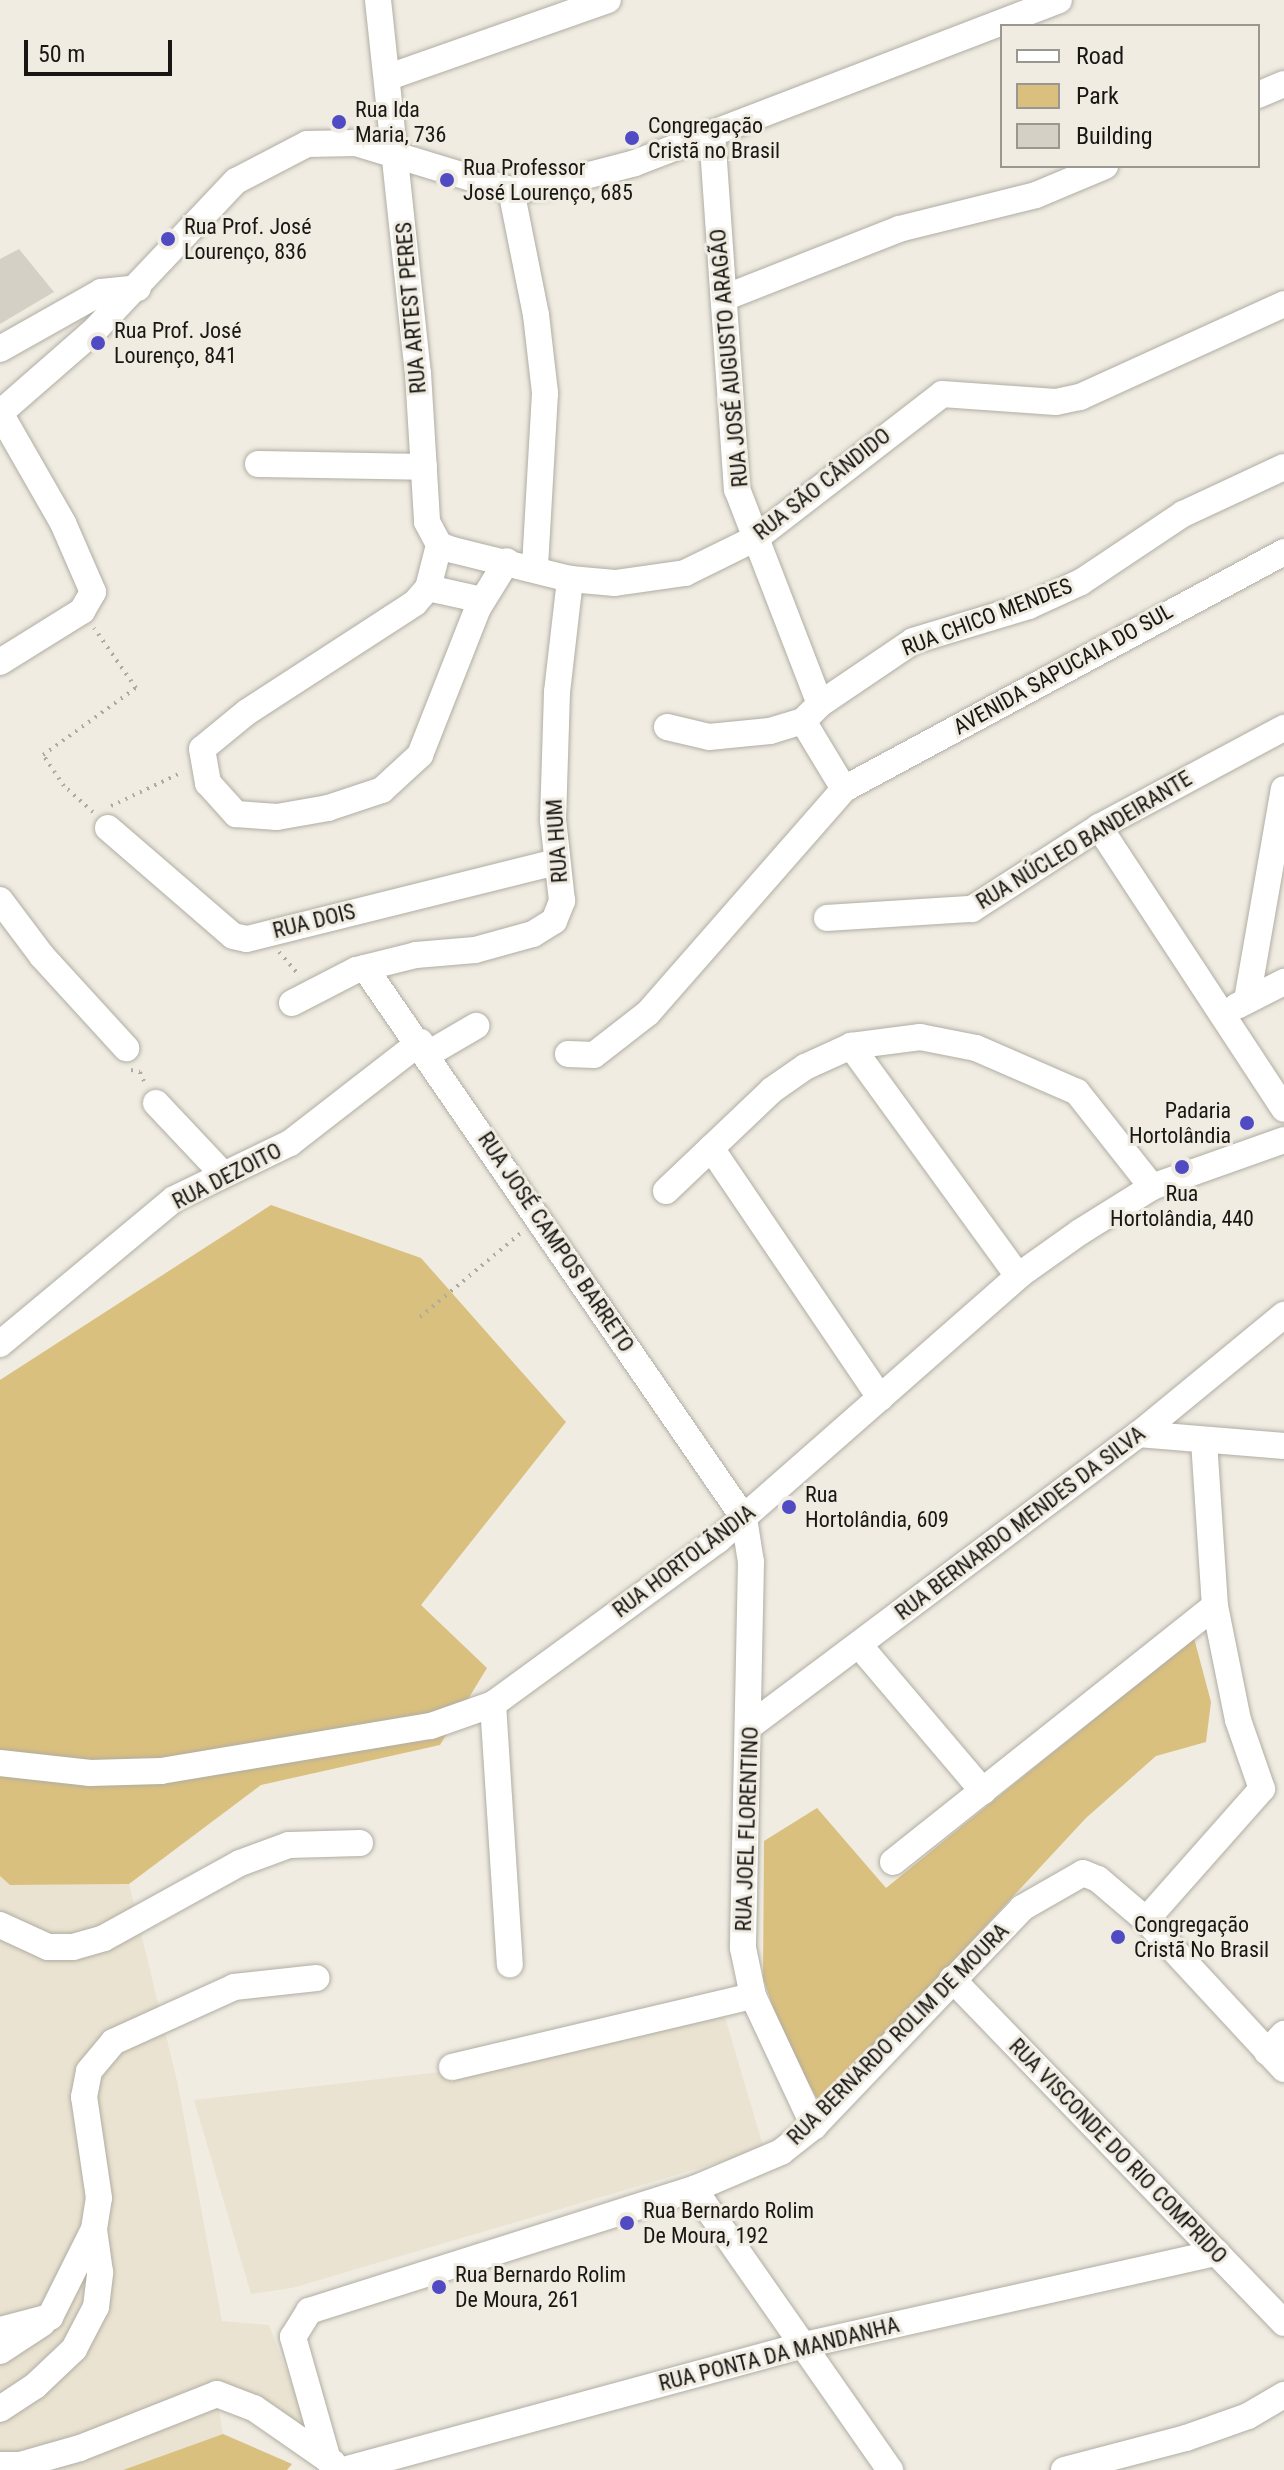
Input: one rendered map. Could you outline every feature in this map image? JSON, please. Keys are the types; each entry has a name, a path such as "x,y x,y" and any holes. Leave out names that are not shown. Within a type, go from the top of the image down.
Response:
{"street":[{"name":"RUA ARTEST PERES","path":"378,0 389,77 427,522 439,545"},
{"path":"389,77 608,0"},
{"path":"2,658 82,611 93,592 84,567 0,413 61,364 138,288 202,213 236,181 279,156 329,141 396,153 511,190 585,178 712,133 1059,0"},
{"path":"1260,94 1284,84"},
{"name":"RUA JOSÉ AUGUSTO ARAGÃO","path":"712,133 737,489 756,538 812,713 844,789"},
{"path":"724,298 899,229 1036,195 1100,168"},
{"path":"511,190 536,315 545,393 535,568"},
{"path":"0,349 101,292 138,288"},
{"name":"RUA SÃO CÂNDIDO","path":"507,561 570,579 656,580 685,573 756,538 942,394 1056,402 1080,397 1284,304"},
{"path":"258,464 424,467"},
{"name":"RUA CHICO MENDES","path":"667,727 709,737 770,731 812,713 913,641 1029,606 1081,582 1183,514 1284,467"},
{"path":"439,545 507,561 482,600 420,755 382,790 277,817 236,814 205,773 202,749 215,734 396,619 428,588 439,545"},
{"name":"AVENIDA SAPUCAIA DO SUL","path":"844,789 1284,552"},
{"name":"RUA HUM","path":"302,996 365,968 416,955 475,950 533,934 554,921 562,901 556,862 557,692 570,579"},
{"path":"428,588 482,600"},
{"name":"RUA NÚCLEO BANDEIRANTE","path":"827,918 972,909 1099,827 1284,728"},
{"path":"568,1054 594,1055 648,1013 844,789"},
{"path":"1247,1000 1284,789"},
{"name":"RUA DOIS","path":"101,821 233,936 263,934 556,862"},
{"path":"1099,827 1284,1109"},
{"path":"0,900 42,956 126,1048"},
{"name":"RUA JOSÉ CAMPOS BARRETO","path":"365,968 424,1048 744,1518"},
{"path":"1223,1012 1284,982"},
{"name":"RUA DEZOITO","path":"0,1344 174,1199 315,1128 424,1048 476,1026"},
{"path":"666,1191 772,1090 805,1067 851,1046 920,1037 976,1048 1050,1077 1077,1092 1107,1124 1152,1187"},
{"path":"851,1046 1018,1276"},
{"path":"156,1103 222,1173"},
{"name":"RUA HORTOLÃNDIA","path":"0,1763 90,1773 161,1771 431,1726 493,1704 744,1518 1018,1276 1152,1187 1284,1140"},
{"path":"711,1148 880,1398"},
{"name":"RUA BERNARDO MENDES DA SILVA","path":"751,1725 1139,1434 1284,1315"},
{"path":"0,1316 31,1318"},
{"path":"1139,1434 1284,1446"},
{"path":"1204,1441 1215,1606 1238,1720 1273,1791 1146,1920 1278,2052"},
{"name":"RUA JOEL FLORENTINO","path":"744,1518 751,1562 751,1725 742,1900 743,1948 753,1996 814,2126"},
{"path":"893,1862 1215,1606"},
{"path":"859,1645 983,1791"},
{"path":"493,1704 510,1964"},
{"path":"0,1925 48,1947 73,1947 104,1938 240,1863 289,1845 360,1843"},
{"name":"RUA BERNARDO ROLIM DE MOURA","path":"340,2467 293,2337 309,2311 694,2189 761,2163 814,2126 1022,1908 1083,1873 1098,1879 1146,1920"},
{"path":"0,2409 35,2386 74,2349 96,2307 100,2272 94,2229 99,2198 84,2097 89,2071 113,2042 234,1987 317,1978"},
{"name":"RUA VISCONDE DO RIO COMPRIDO","path":"952,1979 1284,2323"},
{"path":"452,2067 753,1996"},
{"path":"694,2189 890,2470"},
{"path":"0,2351 14,2346 50,2317 94,2229"},
{"name":"RUA PONTA DA MANDANHA","path":"340,2467 804,2345 1217,2253"},
{"path":"0,2330 50,2317"},
{"path":"0,2465 20,2465 80,2448 217,2394 254,2408 340,2467"},
{"path":"1064,2470 1186,2438 1248,2416 1284,2395"}],"path":[{"path":"82,611 136,688 43,755 64,786 101,821 205,773"},
{"path":"263,934 302,996"},
{"path":"126,1048 126,1063 138,1065 131,1074 140,1072 156,1103"},
{"path":"420,1317 540,1218"}],"shaded area":[{"path":"0,1876 10,1885 129,1884 178,2085 222,2321 269,2325 317,2452 218,2405 223,2434 123,2470 0,2470"},
{"path":"725,2017 764,2149 292,2288 251,2294 194,2100 449,2071"}],"green space":[{"path":"271,1205 421,1258 566,1422 421,1605 487,1668 440,1745 261,1785 129,1884 10,1885 0,1876 0,1380"},
{"path":"1194,1638 1211,1702 1206,1742 1156,1756 1086,1818 820,2104 784,2039 763,1978 764,1841 817,1808 886,1888"},
{"path":"223,2434 292,2464 287,2470 123,2470"}],"building":[{"path":"19,249 54,292 0,324 0,259"}],"place":[{"name":"Rua Ida Maria, 736","path":"339,122"},
{"name":"Congregação Cristã no Brasil","path":"632,138"},
{"name":"Rua Professor José Lourenço, 685","path":"447,180"},
{"name":"Rua Prof. José Lourenço, 836","path":"168,239"},
{"name":"Rua Prof. José Lourenço, 841","path":"98,343"},
{"name":"Padaria Hortolândia","path":"1247,1123"},
{"name":"Rua Hortolândia, 440","path":"1182,1167"},
{"name":"Rua Hortolândia, 609","path":"789,1507"},
{"name":"Congregação Cristã No Brasil","path":"1118,1937"},
{"name":"Rua Bernardo Rolim De Moura, 192","path":"627,2223"},
{"name":"Rua Bernardo Rolim De Moura, 261","path":"439,2287"}]}
